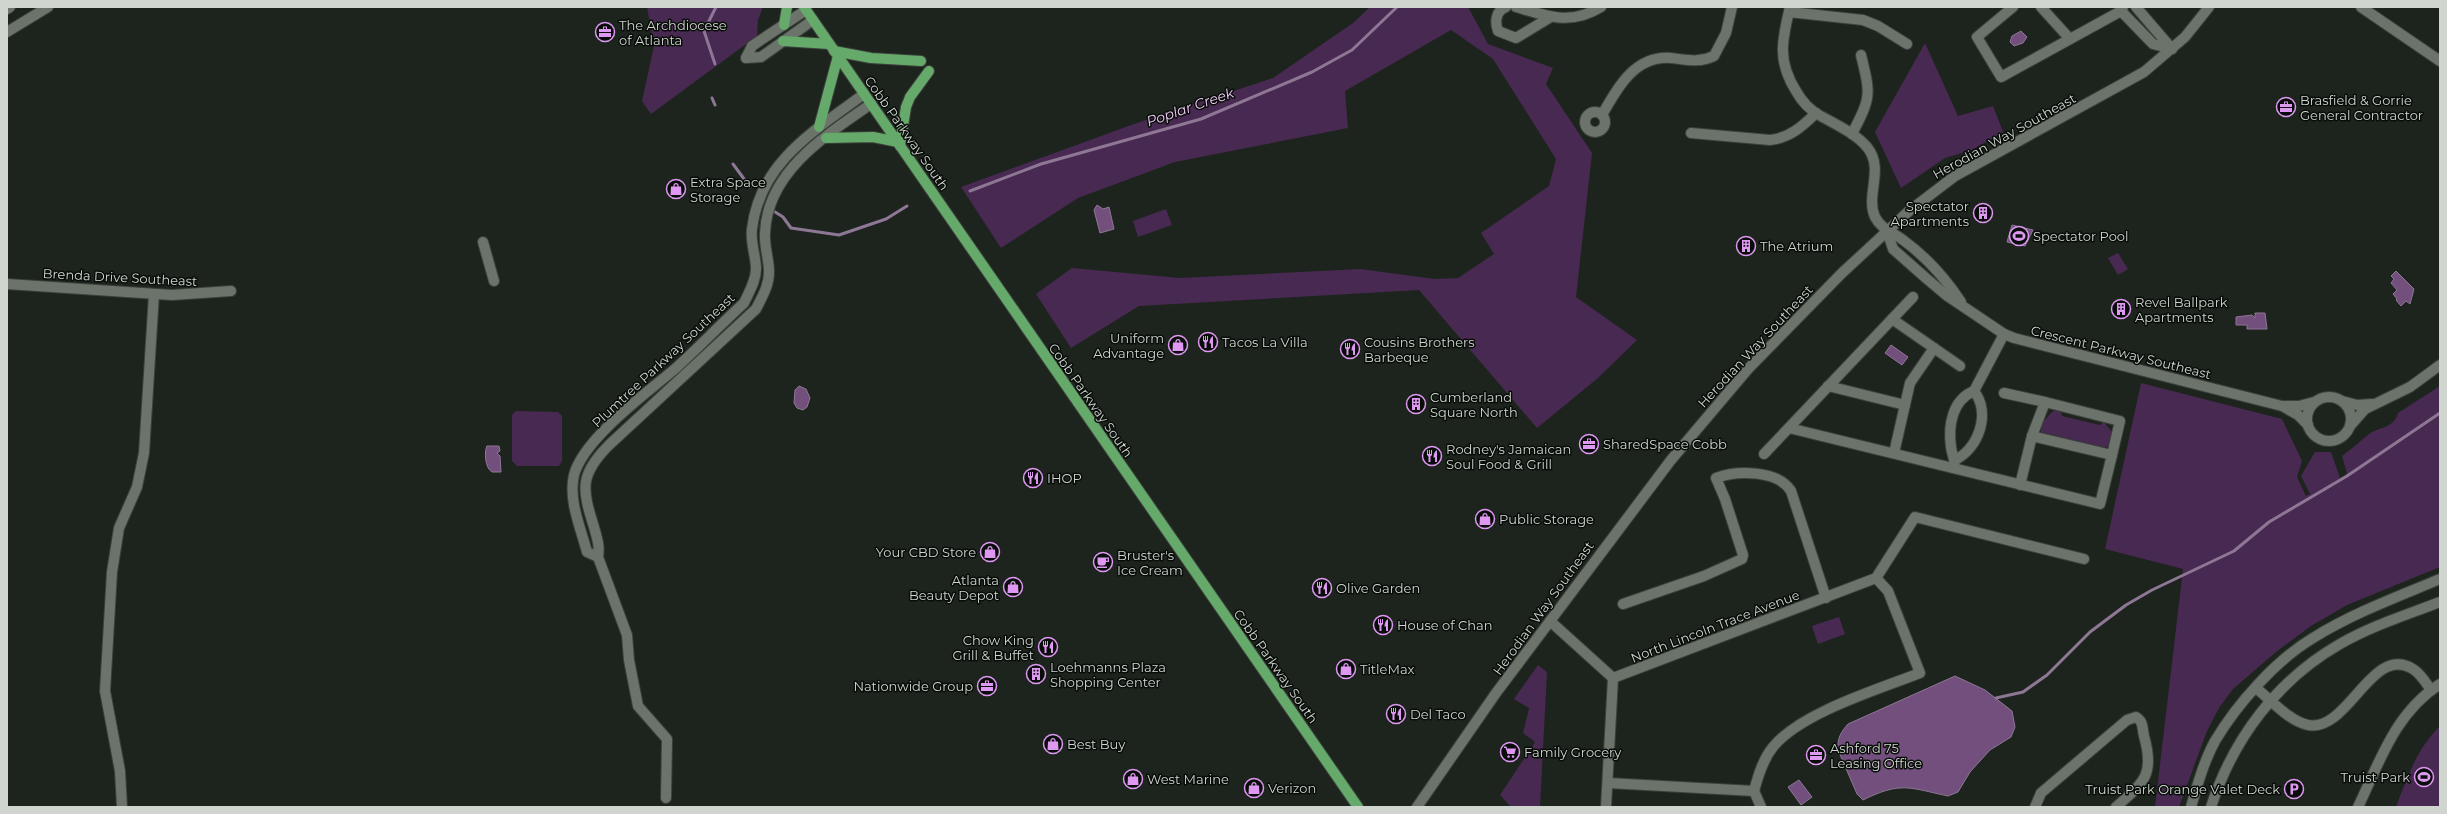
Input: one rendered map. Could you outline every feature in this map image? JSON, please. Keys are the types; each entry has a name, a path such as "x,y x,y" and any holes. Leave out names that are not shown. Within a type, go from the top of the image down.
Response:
{"main road":[{"path":"784,25 787,7"},
{"name":"Cobb Parkway South","path":"805,8 1358,807"},
{"path":"783,41 871,58 921,61"},
{"path":"819,127 834,50"},
{"path":"826,138 873,137 899,144 906,107 910,97 929,71"}],"street":[{"path":"7,32 48,7"},
{"path":"1506,7 1497,15 1496,26 1498,31 1516,38 1549,18"},
{"path":"1516,7 1549,18 1583,16 1601,7"},
{"path":"1602,115 1620,83 1643,64 1663,58 1698,62 1714,56 1723,39 1732,7"},
{"path":"2013,7 1977,37 2001,77 2122,9 2153,44 2172,49"},
{"path":"2041,7 2070,39"},
{"path":"2136,7 2162,35 2172,49"},
{"name":"Herodian Way Southeast","path":"1417,807 1550,621 1662,470 1724,396 1842,273 1909,210 1955,176 2128,82 2159,61 2185,37 2209,7"},
{"path":"2361,7 2440,61"},
{"path":"805,8 784,25 752,46 746,58 761,57 813,20"},
{"path":"1887,231 1877,220 1872,207 1876,180 1872,155 1864,144 1852,134 1816,113 1800,99 1786,75 1782,62 1783,38 1790,10 1863,20 1878,26 1907,44"},
{"path":"1852,134 1866,107 1869,90 1861,55"},
{"name":"Plumtree Parkway Southeast","path":"598,557 587,552 575,508 572,488 579,463 588,449 614,422 744,303 753,285 756,269 752,232 757,202 763,188 782,159 819,127 864,94"},
{"name":"Plumtree Parkway Southeast","path":"666,798 667,739 638,706 629,660 627,635 598,557 600,548 585,497 588,472 598,457 756,309 767,286 769,272 765,233 770,203 776,189 798,161 871,104"},
{"path":"1691,133 1770,140 1780,139 1791,134 1816,113"},
{"name":"Crescent Parkway Southeast","path":"1887,231 1903,240 1935,270 1963,304 2004,334 2035,345 2282,406 2299,406 2314,402"},
{"path":"482,242 494,281"},
{"name":"Brenda Drive Southeast","path":"7,284 154,294 192,295 231,291"},
{"path":"122,807 120,771 105,691 112,572 119,528 137,487 144,453 154,294"},
{"path":"1764,454 1913,297"},
{"path":"1892,319 1960,366"},
{"path":"1955,464 1950,441 1954,412 1961,398 1974,391 2004,334"},
{"path":"1894,454 1913,377 1934,348"},
{"path":"2372,404 2357,404 2328,397 2314,402 2308,413 2308,425 2317,437 2331,440 2345,434 2359,414 2372,404 2404,390 2440,365"},
{"path":"1828,386 1905,405"},
{"path":"1955,464 1974,445 1979,433 1982,412 1978,397 1974,391"},
{"path":"1789,428 1894,454 1955,464 2020,485 2100,504 2120,421 2004,393"},
{"path":"2342,401 2350,413 2349,428"},
{"path":"2020,485 2032,436 2045,402"},
{"name":"Crescent Parkway Southeast","path":"2282,406 2298,415 2308,425"},
{"path":"2032,436 2112,455"},
{"path":"1623,604 1704,576 1742,559 1743,555 1725,499 1716,478 1726,474 1770,476 1787,484 1791,491 1826,598"},
{"path":"1761,807 1754,791 1766,758 1774,746 1793,728 1816,714 1920,673 1888,591 1876,578 1915,517 2084,559"},
{"name":"North Lincoln Trace Avenue","path":"1613,678 1876,578"},
{"path":"2191,807 2215,742 2256,688 2271,671 2311,638 2372,607 2440,579"},
{"path":"2211,807 2223,774 2236,749 2271,700 2310,664 2340,644 2372,629 2440,602"},
{"path":"1550,621 1613,678 1606,807"},
{"path":"2256,688 2299,721 2316,725 2330,721 2374,676 2390,666 2403,666 2414,669 2436,687 2401,721 2392,734 2358,807"},
{"path":"2035,807 2041,793 2126,720 2136,717 2143,724 2149,753 2148,767 2142,784 2116,807"},
{"path":"1608,783 1754,791"}],"shaded area":[{"path":"647,7 763,7 758,20 757,36 651,114 642,101 654,46"},
{"path":"1370,7 1468,7 1488,44 1553,68 1546,84 1592,153 1576,297 1637,340 1598,378 1537,428 1419,290 1139,306 1071,348 1036,294 1072,268 1180,278 1360,269 1435,279 1458,278 1494,254 1481,233 1549,186 1556,159 1493,59 1451,30 1345,91 1348,128 1175,162 1078,198 1001,248 961,187 1134,124 1273,78 1353,23"},
{"path":"2021,31 2027,37 2023,43 2014,46 2010,42 2012,36"},
{"path":"1925,43 1958,116 1993,106 2003,132 1972,150 1945,158 1901,188 1875,132"},
{"path":"1097,205 1103,209 1109,207 1114,229 1100,233 1094,210"},
{"path":"1166,209 1172,225 1138,237 1133,221"},
{"name":"Spectator Pool","path":"2012,225 2033,230 2025,246 2007,242"},
{"path":"2118,253 2128,269 2118,275 2108,258"},
{"path":"2396,271 2414,289 2410,304 2406,301 2401,306 2393,294 2397,290 2391,283 2394,279 2391,276"},
{"path":"2255,313 2265,313 2267,329 2247,329 2247,325 2236,325 2236,317 2252,315 2255,318"},
{"path":"1891,345 1908,357 1902,365 1885,353"},
{"path":"2141,383 2282,419 2302,461 2297,477 2306,496 2310,494 2301,476 2315,452 2331,452 2340,478 2347,474 2342,456 2373,431 2390,425 2398,413 2440,386 2440,567 2347,605 2311,626 2276,652 2233,689 2219,708 2207,731 2179,807 2155,807 2183,569 2105,549"},
{"path":"799,386 806,389 810,398 807,407 803,410 797,408 794,403 795,390"},
{"path":"2056,410 2061,412 2062,416 2100,425 2104,422 2112,432 2108,446 2104,448 2041,432 2040,425 2052,412"},
{"path":"516,411 558,412 562,416 562,461 559,466 517,466 512,461 512,415"},
{"path":"487,446 499,446 500,451 497,453 500,456 501,472 492,472 488,467 485,456"},
{"path":"1839,617 1845,634 1818,644 1812,626"},
{"path":"1538,665 1547,672 1540,807 1511,807 1500,795 1535,742 1523,733 1529,708 1514,699"},
{"path":"1955,676 1985,690 2012,711 2015,727 2011,737 1990,750 1970,772 1958,792 1948,796 1914,789 1897,788 1887,790 1863,800 1857,794 1838,750 1839,739 1843,730 1848,724"},
{"name":"Truist Park","path":"2440,726 2440,807 2396,807 2409,774 2419,754"},
{"path":"1799,780 1812,797 1801,805 1788,787"}],"waterway":[{"name":"Poplar Creek","path":"715,64 704,31 716,7"},
{"name":"Poplar Creek","path":"970,191 1041,164 1201,119 1312,72 1352,50 1397,7"},
{"name":"Poplar Creek","path":"712,98 715,105"},
{"name":"Poplar Creek","path":"733,164 750,187"},
{"name":"Poplar Creek","path":"772,210 783,217 791,228 839,235 886,219 907,206"},
{"path":"1996,698 2023,692 2047,675 2090,632 2126,605 2152,590 2234,551 2269,522 2347,476 2440,413"}],"place":[{"name":"The Archdiocese of Atlanta","path":"605,32"},
{"name":"Brasfield & Gorrie General Contractor","path":"2286,107"},
{"name":"Extra Space Storage","path":"676,189"},
{"name":"Spectator Apartments","path":"1983,213"},
{"name":"Spectator Pool","path":"2019,236"},
{"name":"The Atrium","path":"1746,246"},
{"name":"Revel Ballpark Apartments","path":"2121,309"},
{"name":"Tacos La Villa","path":"1208,342"},
{"name":"Uniform Advantage","path":"1178,345"},
{"name":"Cousins Brothers Barbeque","path":"1350,349"},
{"name":"Cumberland Square North","path":"1416,404"},
{"name":"SharedSpace Cobb","path":"1589,444"},
{"name":"Rodney's Jamaican Soul Food & Grill","path":"1432,456"},
{"name":"IHOP","path":"1033,478"},
{"name":"Public Storage","path":"1485,519"},
{"name":"Your CBD Store","path":"990,552"},
{"name":"Bruster's Ice Cream","path":"1103,562"},
{"name":"Atlanta Beauty Depot","path":"1013,587"},
{"name":"Olive Garden","path":"1322,588"},
{"name":"House of Chan","path":"1383,625"},
{"name":"Chow King Grill & Buffet","path":"1048,647"},
{"name":"TitleMax","path":"1346,669"},
{"name":"Loehmanns Plaza Shopping Center","path":"1036,674"},
{"name":"Nationwide Group","path":"987,686"},
{"name":"Del Taco","path":"1396,714"},
{"name":"Best Buy","path":"1053,744"},
{"name":"Family Grocery","path":"1510,752"},
{"name":"Ashford 75 Leasing Office","path":"1816,755"},
{"name":"Truist Park","path":"2424,777"},
{"name":"West Marine","path":"1133,779"},
{"name":"Verizon","path":"1254,788"},
{"name":"Truist Park Orange Valet Deck","path":"2294,789"}]}
